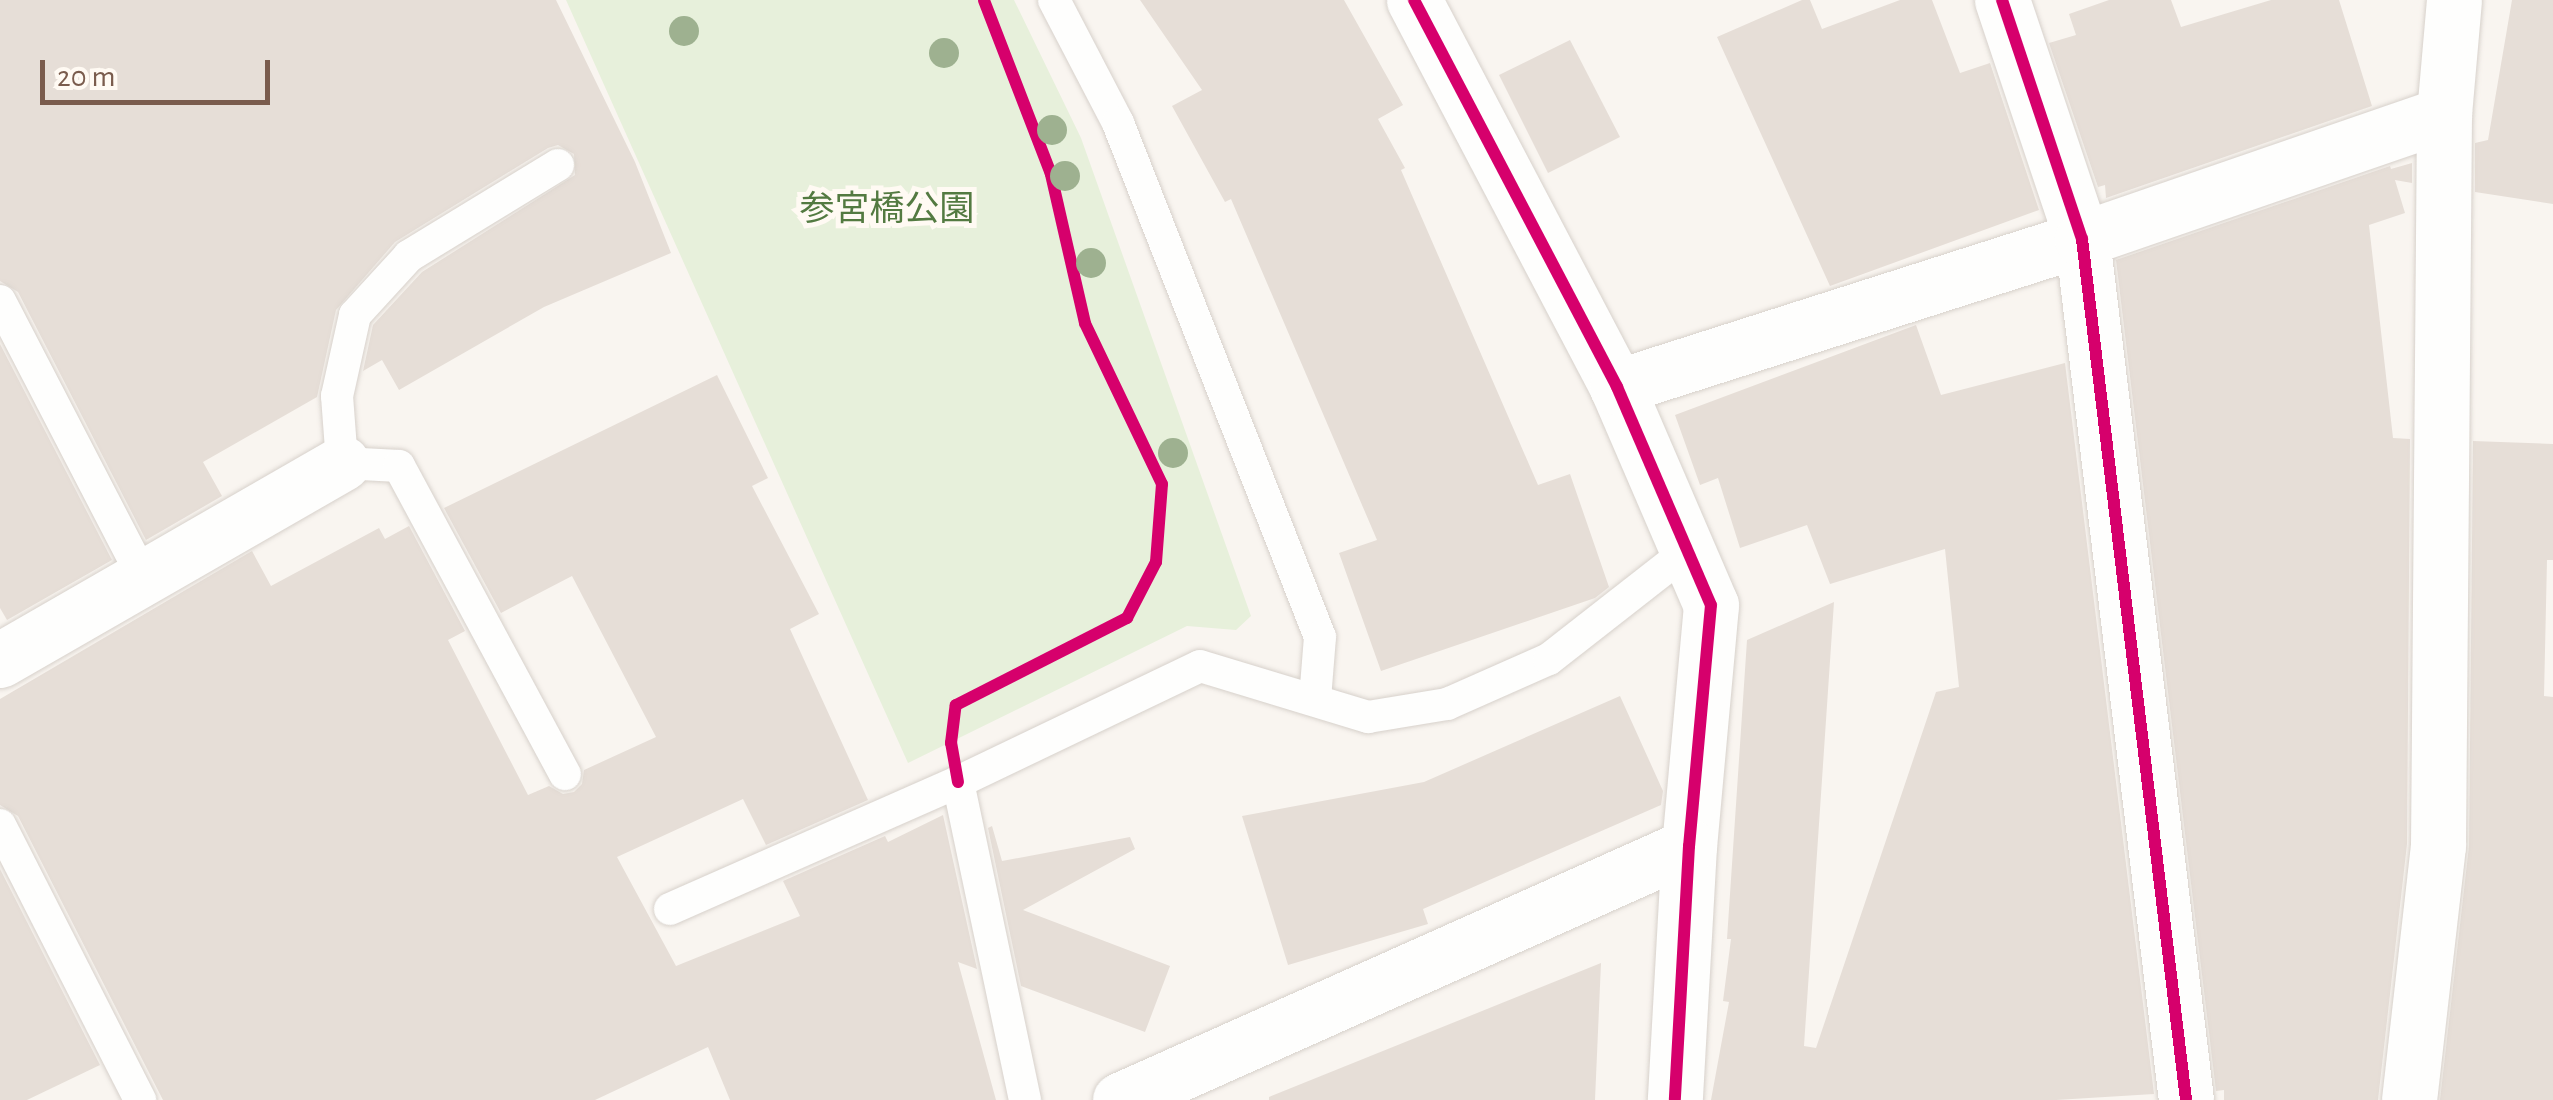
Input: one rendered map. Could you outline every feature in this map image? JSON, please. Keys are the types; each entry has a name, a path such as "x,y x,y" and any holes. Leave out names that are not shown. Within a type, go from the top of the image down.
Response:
{"street":[{"path":"1414,0 1617,387 1711,604 1689,846 1675,1100"},
{"path":"2002,0 2082,238 2186,1100"},
{"path":"2408,1100 2438,846 2444,114 2454,0"},
{"path":"1617,387 2082,238 2444,114"},
{"path":"0,660 342,463"},
{"path":"1120,1100 1689,846"}],"lane":[{"path":"1054,0 1118,123 1320,636 1315,700"},
{"path":"558,165 409,256 355,315 337,396 342,463 399,466 565,774"},
{"path":"0,300 143,577"},
{"path":"670,909 958,782 1200,666 1368,717 1447,704 1549,659 1687,551"},
{"path":"958,782 1026,1100"},
{"path":"0,826 140,1100"}],"green space":[{"name":"参宮橋公園","path":"566,0 1014,0 1081,138 1251,616 1236,630 1187,626 908,763"}],"building":[{"path":"0,0 556,0 635,162 671,253 544,307 399,390 382,360 363,371 373,325 422,272 575,175 574,154 558,145 548,148 395,242 336,310 317,397 203,462 222,496 146,540 18,292 0,281"},
{"path":"1140,0 1344,0 1403,105 1378,119 1405,168 1401,170 1538,485 1570,474 1609,587 1595,598 1381,671 1339,553 1377,540 1231,199 1225,202 1172,106 1202,90"},
{"path":"1810,0 1822,29 1900,0 1932,0 1960,73 1990,63 2039,210 1830,286 1717,37"},
{"path":"2109,0 2171,0 2181,27 2271,0 2339,0 2372,106 2106,198 2105,185 2098,187 2049,43 2076,35 2069,14"},
{"path":"2512,0 2553,0 2553,204 2475,192 2475,143 2488,140"},
{"path":"1570,40 1620,137 1548,173 1499,75"},
{"path":"2412,163 2412,183 2395,180 2405,213 2369,225 2393,438 2410,439 2407,844 2378,1100 2224,1100 2224,1090 2216,1091 2116,260 2390,166 2391,169"},
{"path":"1916,325 1941,395 2065,363 2154,1094 2056,1100 1711,1100 1729,1002 1723,1001 1731,939 1727,939 1747,640 1834,602 1804,1046 1816,1048 1936,692 1959,687 1945,549 1830,584 1807,525 1740,548 1718,478 1700,485 1675,415"},
{"path":"0,344 112,560 7,620 0,608"},
{"path":"717,375 768,478 752,486 819,614 790,629 868,800 766,845 743,799 617,857 676,966 800,916 783,881 885,836 888,842 943,815 977,969 958,962 996,1100 730,1100 708,1047 595,1100 163,1100 18,816 0,805 0,699 252,551 271,586 379,528 385,539 409,526 465,631 448,640 528,795 549,786 563,794 574,792 582,784 584,770 656,737 572,576 501,613 444,508"},
{"path":"2473,441 2553,444 2553,560 2547,560 2544,696 2553,697 2553,1100 2440,1100 2469,846"},
{"path":"1620,696 1663,791 1661,805 1423,909 1428,924 1288,965 1242,816 1424,782"},
{"path":"992,826 1002,861 1130,837 1135,849 1023,910 1170,966 1145,1032 1021,986 988,828"},
{"path":"0,869 100,1065 27,1100 0,1100"},
{"path":"1601,963 1595,1100 1269,1100 1269,1097"}],"cycle path":[{"path":"958,782 951,743 956,705 1127,618 1156,562 1162,484 1085,323 1051,174 984,0"},
{"path":"1414,0 1617,387 1711,605 1689,846 1675,1100"},
{"path":"2002,0 2082,239 2186,1100"}]}
